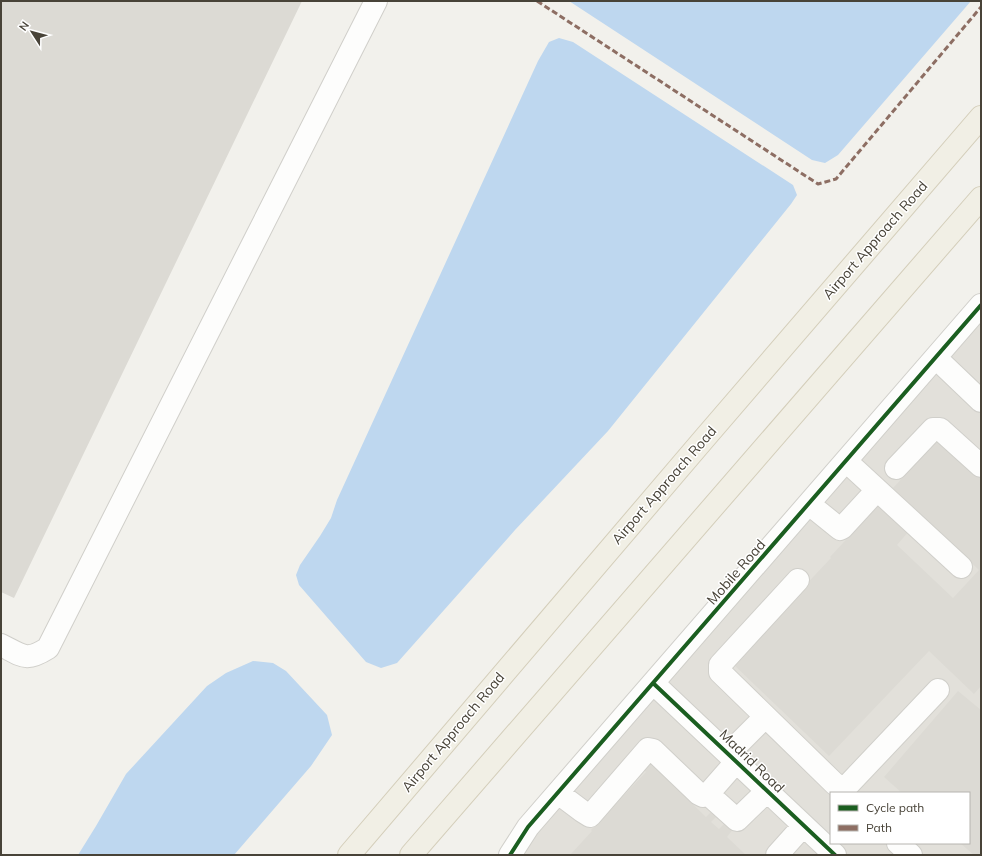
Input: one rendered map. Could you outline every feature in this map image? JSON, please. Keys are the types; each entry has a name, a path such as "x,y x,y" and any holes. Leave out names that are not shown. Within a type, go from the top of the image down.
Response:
{"main road":[{"name":"Airport Approach Road","path":"349,855 677,470 981,117"},
{"path":"411,855 981,198"}],"street":[{"path":"1,644 25,657 36,655 48,648 376,1"},
{"name":"Mobile Road","path":"510,855 528,827 981,305"},
{"path":"936,358 981,401"},
{"path":"896,468 935,428 940,429 981,466"},
{"path":"846,461 961,567"},
{"path":"809,504 840,529 877,490"},
{"path":"798,580 720,665 720,672 835,784 843,787 848,785 938,690"},
{"name":"Madrid Road","path":"653,683 835,855"},
{"path":"558,793 590,816 646,750 650,748 699,794 703,796 708,794 732,758 765,717"},
{"path":"708,794 737,820 767,791"},
{"path":"777,855 804,826"},
{"path":"899,844 911,855"}],"shaded area":[{"path":"981,308 981,855 510,855"}],"water":[{"path":"569,1 971,1 838,155 825,163 812,160"},
{"path":"559,38 573,42 793,185 797,195 608,431 515,530 397,663 381,668 366,662 299,585 296,575 300,565 331,518 337,500 538,61 549,42"},
{"path":"253,661 273,663 286,671 327,715 332,735 311,766 234,855 78,855 126,774 207,686 226,673"}],"building":[{"path":"1,1 302,1 14,598 1,592"},
{"path":"940,438 981,477 981,686 974,694 929,651 829,756 732,663 831,558 830,557 867,517 865,515 878,502 909,531 897,545 953,598 979,570 893,488"},
{"path":"958,691 981,710 981,855 974,855 961,844 970,844 970,792 901,792 884,777"},
{"path":"648,751 680,782 675,787 706,817 714,809 719,814 711,822 719,829 727,821 734,828 727,837 746,855 570,855 592,831 591,830 646,772 637,763"}],"marked path":[{"path":"537,1 818,184 836,179 981,7"}],"cycle path":[{"path":"510,855 528,827 981,305"},
{"path":"653,683 835,855"}]}
